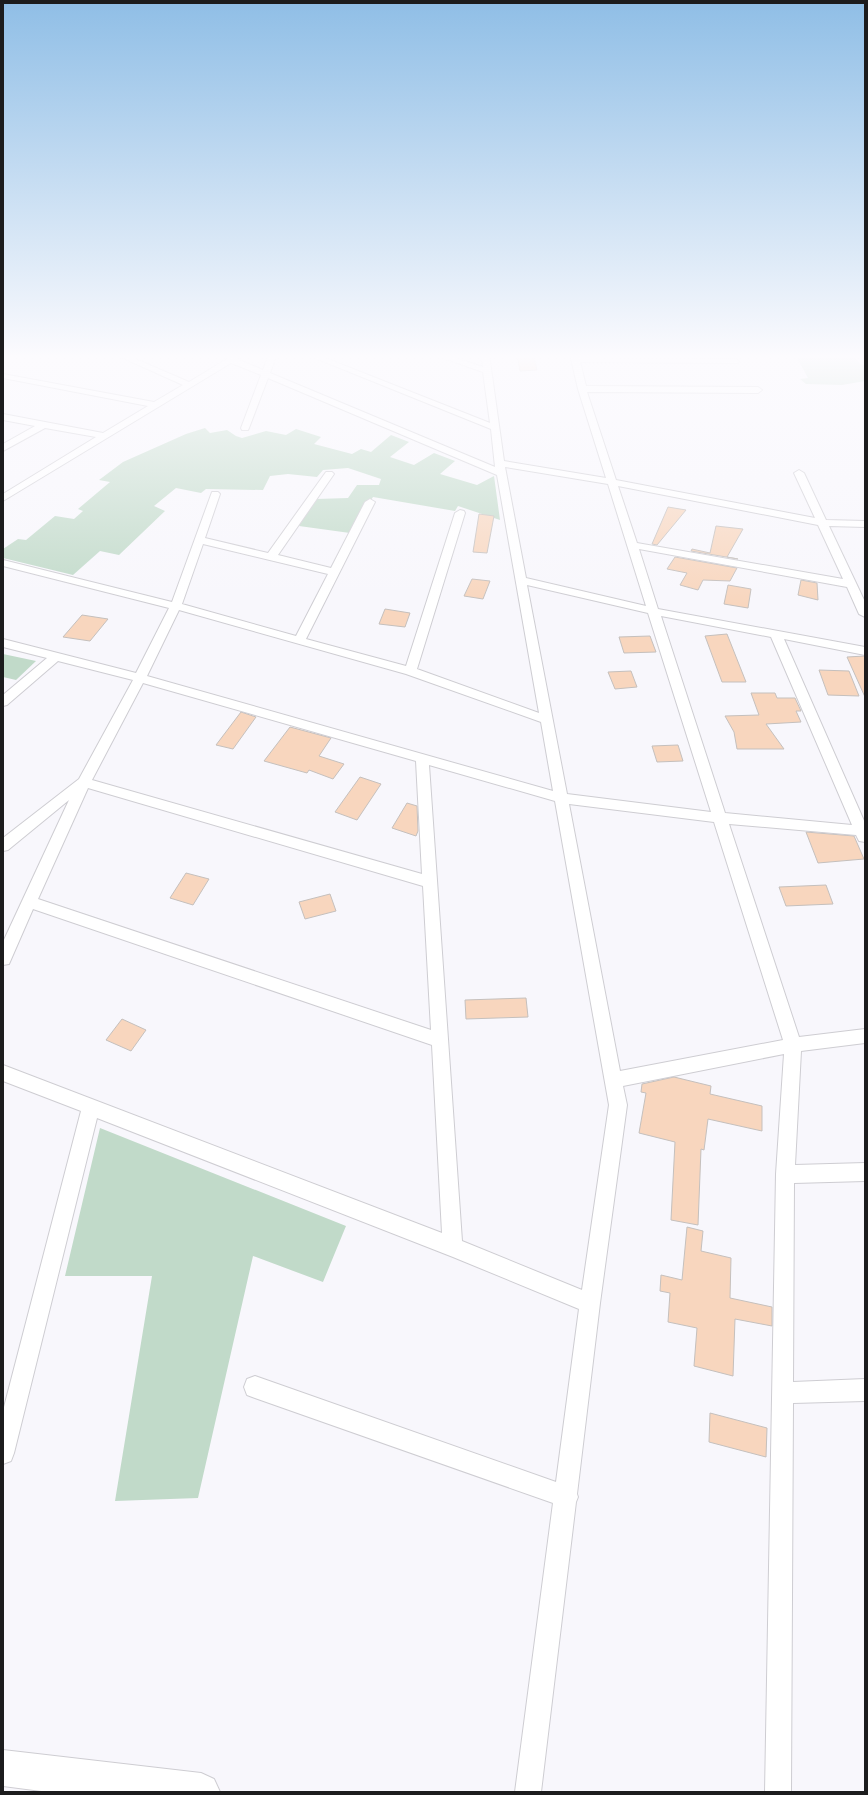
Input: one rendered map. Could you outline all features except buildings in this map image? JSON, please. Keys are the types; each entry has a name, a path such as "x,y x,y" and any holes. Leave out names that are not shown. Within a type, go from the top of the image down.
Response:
{"street":[{"path":"3,448 21,438"},
{"path":"3,498 101,438"},
{"path":"425,438 501,468 612,482 823,523 865,524"},
{"path":"496,438 521,580 618,1105 590,1303 567,1497 528,1792"},
{"path":"598,438 793,1045 785,1174 778,1792"},
{"path":"799,473 865,614"},
{"path":"271,557 329,474"},
{"path":"3,959 84,782 140,678 176,606 215,494"},
{"path":"299,641 370,502"},
{"path":"410,671 460,513"},
{"path":"199,540 335,572"},
{"path":"632,545 851,584"},
{"path":"3,563 176,606 410,671 547,720"},
{"path":"521,580 653,611 865,652"},
{"path":"776,634 864,834"},
{"path":"3,643 140,678 561,798 864,834"},
{"path":"3,702 55,657"},
{"path":"422,758 452,1247"},
{"path":"3,846 84,782"},
{"path":"84,782 430,882"},
{"path":"29,902 440,1040"},
{"path":"613,1080 793,1045 865,1036"},
{"path":"3,1073 452,1247 590,1303"},
{"path":"3,1453 91,1108"},
{"path":"785,1174 865,1172"},
{"path":"255,1387 567,1497"},
{"path":"782,1393 865,1390"},
{"path":"3,1768 201,1792"}],"green space":[{"path":"178,438 320,438 314,444 352,454 361,449 371,452 388,438 398,438 409,442 390,457 414,465 434,453 455,461 440,474 477,485 494,476 500,520 458,506 455,511 373,497 350,533 299,526 316,499 348,498 357,485 379,485 381,479 348,468 323,470 317,477 288,474 270,476 263,490 206,489 201,493 176,488 154,506 165,511 119,555 100,551 73,575 3,558 3,549 18,539 26,540 55,516 74,519 83,511 78,509 110,482 99,480 123,462"},
{"path":"3,654 36,661 16,680 3,677"},
{"path":"100,1128 346,1226 323,1282 253,1256 198,1498 115,1501 152,1276 65,1276"}]}
